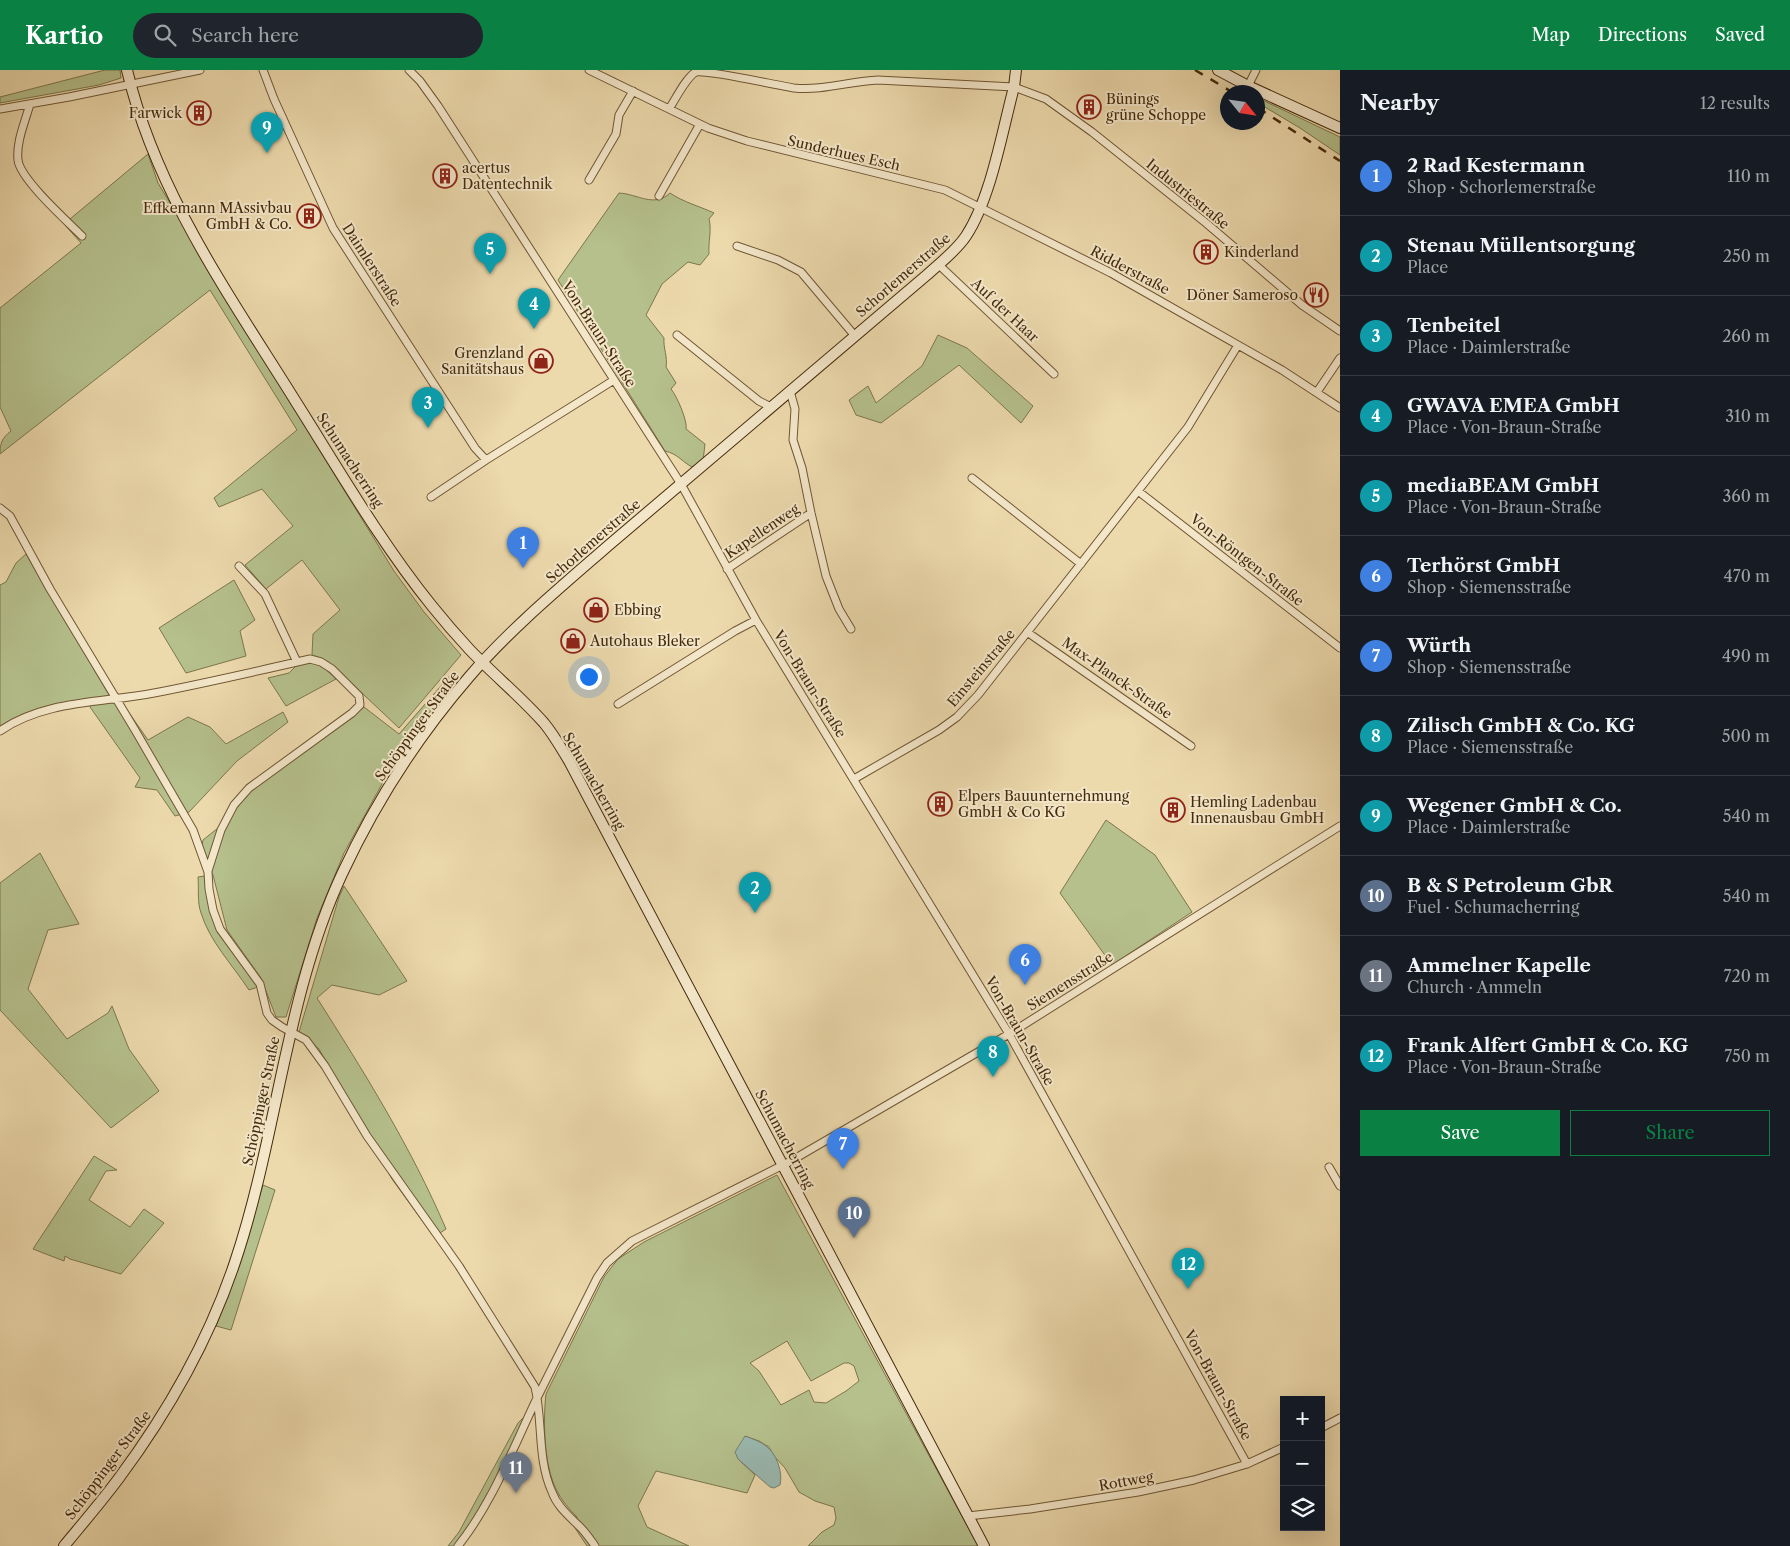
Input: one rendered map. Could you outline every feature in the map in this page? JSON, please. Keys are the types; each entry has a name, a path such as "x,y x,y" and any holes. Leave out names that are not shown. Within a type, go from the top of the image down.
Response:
{"main road":[{"name":"Schumacherring","path":"127,70 153,151 171,193 206,258 396,557 432,606 471,650 545,724 569,761 984,1546"},
{"name":"Schorlemerstraße","path":"483,662 560,588 957,248 966,237 981,207 1014,87 1016,70"},
{"path":"1218,70 1246,85"},
{"path":"1265,94 1340,128"},
{"name":"Schöppinger Straße","path":"64,1546 118,1480 167,1407 192,1363 223,1297 236,1261 256,1187 290,1031 316,940 341,876 363,831 389,786 439,714 483,662"}],"street":[{"path":"0,109 200,70"},
{"name":"Daimlerstraße","path":"263,70 274,99 333,228 475,448 486,460"},
{"name":"Von-Braun-Straße","path":"409,70 420,81 438,106 681,484 756,620 1009,1034 1247,1464"},
{"name":"Sunderhues Esch","path":"589,70 700,124 763,146 945,190 981,207"},
{"path":"1248,85 1256,70"},
{"name":"Industriestraße","path":"669,109 693,73 699,71 717,72 803,89 872,80 1014,87 1046,99 1092,132 1206,223 1302,305 1340,332"},
{"path":"589,180 616,134 619,115 633,91"},
{"path":"30,104 18,151 20,169 82,236"},
{"path":"659,196 700,124"},
{"name":"Ridderstraße","path":"981,207 1111,273 1238,344 1340,408"},
{"path":"737,246 778,260 801,272 855,336"},
{"name":"Auf der Haar","path":"939,265 1054,374"},
{"path":"677,335 759,401 771,407"},
{"name":"Einsteinstraße","path":"854,779 939,730 957,717 978,695 1188,427 1238,344"},
{"path":"1317,392 1340,358"},
{"path":"431,497 486,460 614,380"},
{"name":"Kapellenweg","path":"790,391 795,409 793,440 802,468 826,576 839,609 851,629"},
{"path":"972,478 1081,564"},
{"name":"Von-Röntgen-Straße","path":"1138,491 1340,648"},
{"path":"0,508 10,516 192,830 208,872 212,903 220,929 260,984 270,1017 282,1027 306,1040 325,1066 377,1150 459,1266 535,1387 543,1465 552,1493 558,1503 580,1526 594,1546"},
{"name":"Kapellenweg","path":"727,569 811,513"},
{"path":"239,566 265,594 297,662"},
{"path":"618,704 735,631 756,620"},
{"name":"Max-Planck-Straße","path":"1028,632 1191,746"},
{"path":"0,731 30,714 87,702 116,700 310,659 321,662 332,669 359,696 360,705 352,714 249,788 234,805 221,830 208,872"},
{"name":"Siemensstraße","path":"458,1546 481,1514 503,1472 537,1398 597,1278 607,1263 619,1251 632,1241 662,1225 783,1165 1009,1034 1340,826"},
{"path":"1329,1167 1340,1186"},
{"path":"1325,1426 1340,1418"},
{"name":"Rottweg","path":"968,1516 1030,1509 1138,1492 1194,1480 1247,1464 1280,1449"}],"green space":[{"path":"105,70 120,70 121,78 99,85 0,103 0,97"},
{"path":"1265,101 1340,137 1340,155 1265,107"},
{"path":"148,154 158,183 394,571 424,612 461,655 399,728 330,663 312,655 313,634 340,610 302,560 266,589 245,565 293,526 262,489 219,507 214,498 297,430 210,290 0,454 2,441 11,431 0,407 0,308 81,243 64,224"},
{"path":"619,193 652,200 664,197 670,193 714,213 709,219 709,254 700,265 688,262 662,284 646,315 664,338 666,367 676,383 671,389 682,409 686,429 705,444 703,461 692,467 665,451 558,280"},
{"path":"938,335 967,348 1033,406 1021,423 959,365 881,423 856,415 849,400 868,386 876,403 922,366"},
{"path":"26,554 109,695 125,707 148,740 188,717 210,727 226,744 283,712 288,722 237,761 189,812 175,816 157,790 135,787 140,778 90,707 90,699 32,711 0,727 0,585 6,582 16,563"},
{"path":"234,580 255,620 240,631 246,656 186,673 159,628"},
{"path":"316,663 336,679 286,706 268,678 289,673 298,664"},
{"path":"454,671 460,675 419,725 382,784 344,853 317,918 286,1017 276,1017 261,978 227,930 213,875 201,852 203,840 218,828 236,805 263,779 364,707 399,734"},
{"path":"1106,820 1155,855 1192,912 1112,965 1060,893"},
{"path":"40,853 79,924 48,930 28,989 67,1039 108,1013 112,1006 129,1049 159,1091 111,1128 0,1010 0,883"},
{"path":"204,876 216,926 258,987 249,990 205,924 199,904 198,877"},
{"path":"344,886 407,981 379,995 332,985 317,998 386,1110 418,1169 446,1229 434,1237 392,1179 319,1049 299,1032 339,897"},
{"path":"94,1156 117,1170 106,1171 89,1200 130,1227 144,1209 164,1223 121,1274 65,1256 64,1261 33,1249"},
{"path":"777,1175 978,1546 808,1546 822,1532 834,1525 836,1518 834,1507 815,1501 799,1492 785,1468 769,1447 745,1436 738,1459 755,1475 747,1493 656,1471 638,1506 647,1527 689,1546 587,1546 575,1528 577,1517 560,1497 550,1473 545,1439 546,1394 604,1277 618,1259 644,1242","holes":["787,1341 811,1381 844,1363 854,1366 859,1381 826,1403 814,1402 809,1390 781,1405 759,1371 750,1363"]},
{"path":"263,1185 275,1190 231,1330 216,1326 239,1265"},
{"path":"529,1412 501,1470 462,1537 455,1546 448,1546 459,1532 518,1423"}],"water":[{"path":"745,1436 759,1441 770,1449 780,1469 780,1485 774,1488 770,1487 738,1459 735,1452"}],"railway":[{"path":"1195,70 1220,85"},
{"path":"1265,113 1340,161"}],"place":[{"name":"Bünings grüne Schoppe","path":"1089,107"},
{"name":"Farwick","path":"199,113"},
{"name":"Wegener GmbH & Co.","path":"267,153"},
{"name":"acertus Datentechnik","path":"445,176"},
{"name":"Effkemann MAssivbau GmbH & Co.","path":"309,216"},
{"name":"Kinderland","path":"1206,252"},
{"name":"mediaBEAM GmbH","path":"490,274"},
{"name":"Döner Sameroso","path":"1316,295"},
{"name":"GWAVA EMEA GmbH","path":"534,329"},
{"name":"Grenzland Sanitätshaus","path":"541,361"},
{"name":"Tenbeitel","path":"428,428"},
{"name":"2 Rad Kestermann","path":"523,568"},
{"name":"Ebbing","path":"596,610"},
{"name":"Autohaus Bleker","path":"573,641"},
{"name":"Elpers Bauunternehmung GmbH & Co KG","path":"940,804"},
{"name":"Hemling Ladenbau Innenausbau GmbH","path":"1173,810"},
{"name":"Stenau Müllentsorgung","path":"755,913"},
{"name":"Terhörst GmbH","path":"1025,985"},
{"name":"Zilisch GmbH & Co. KG","path":"993,1077"},
{"name":"Würth","path":"843,1169"},
{"name":"B & S Petroleum GbR","path":"854,1238"},
{"name":"Frank Alfert GmbH & Co. KG","path":"1188,1289"},
{"name":"Ammelner Kapelle","path":"516,1493"}]}
